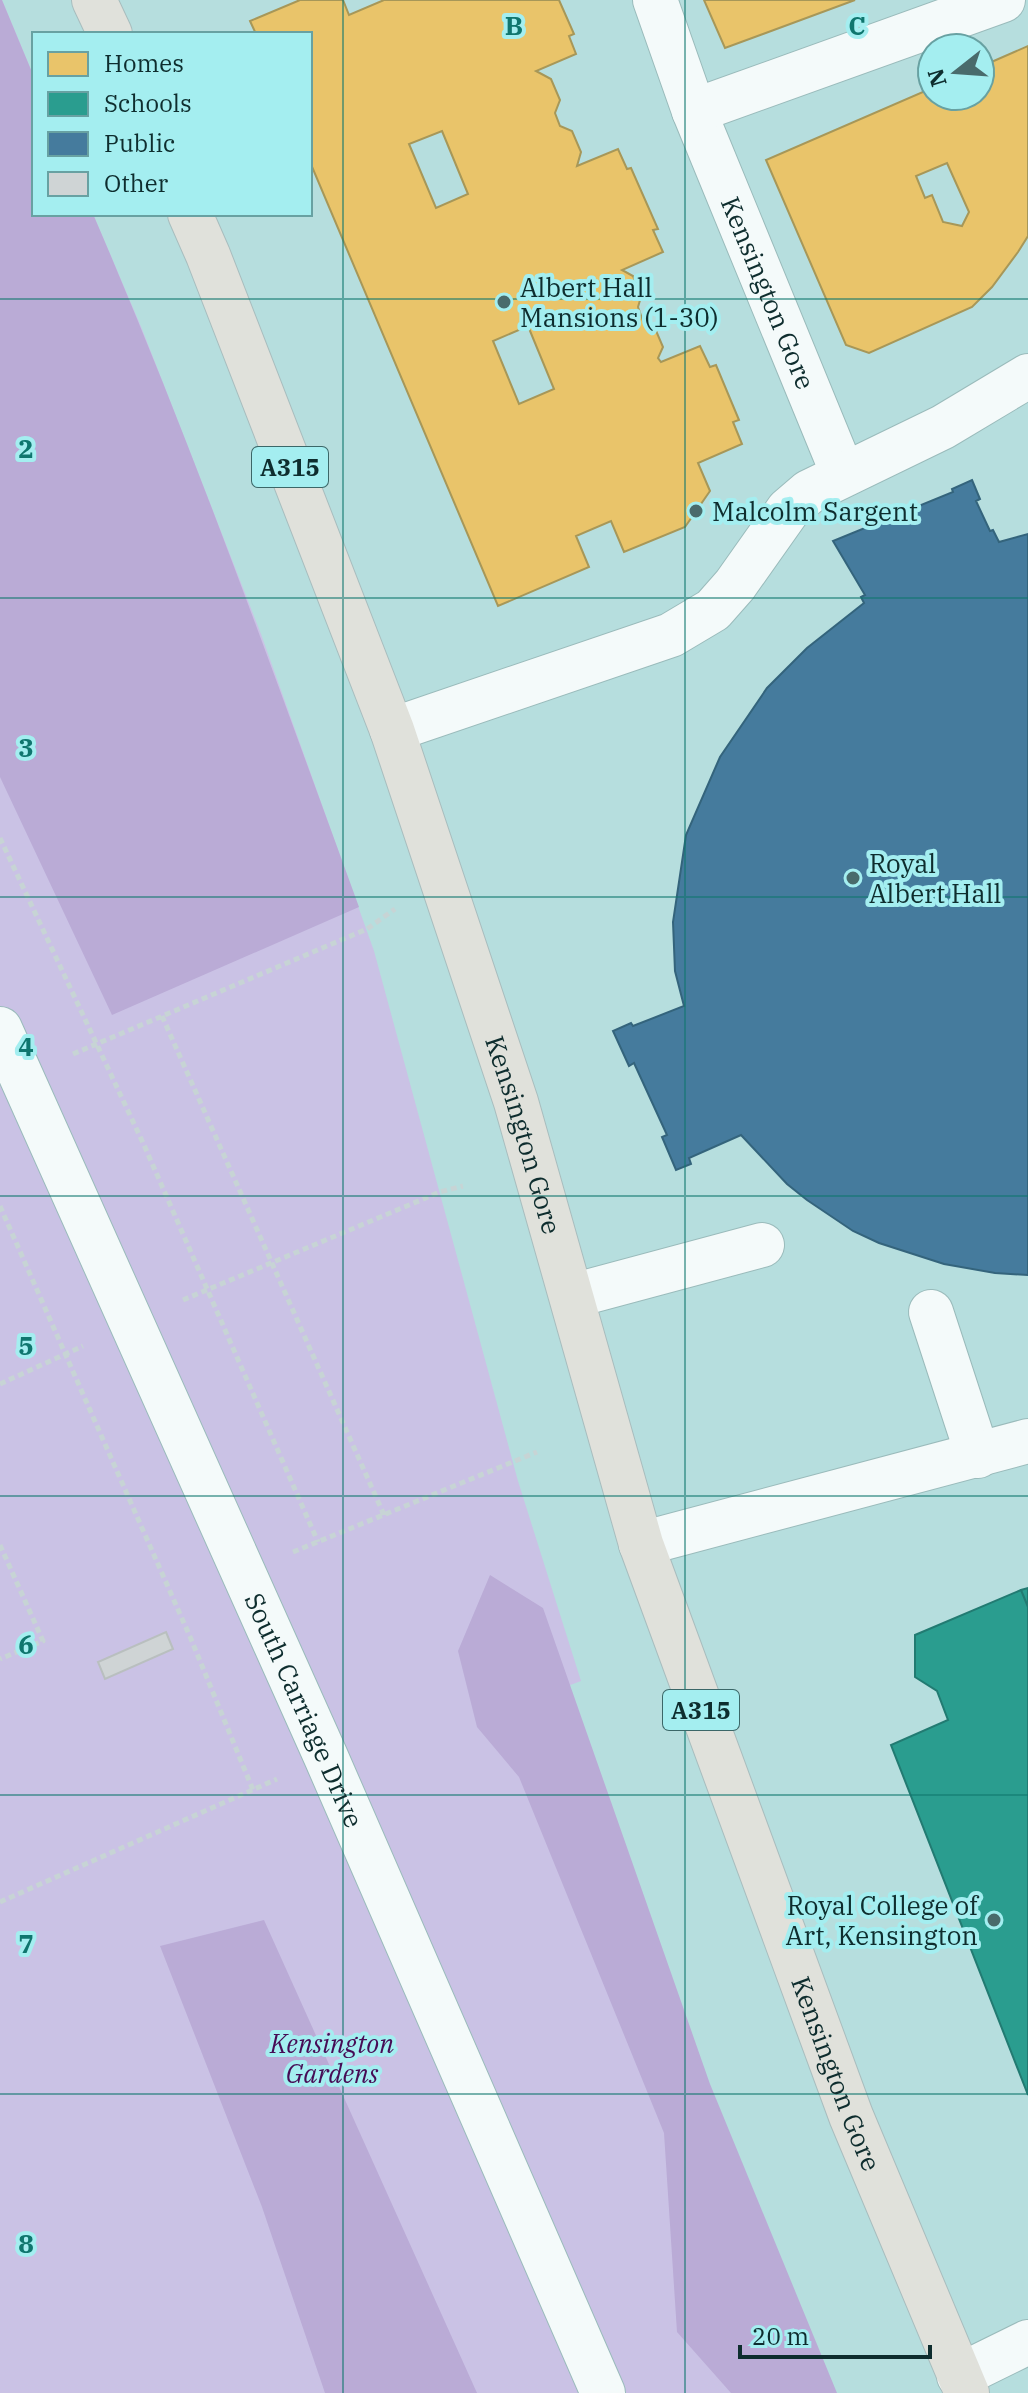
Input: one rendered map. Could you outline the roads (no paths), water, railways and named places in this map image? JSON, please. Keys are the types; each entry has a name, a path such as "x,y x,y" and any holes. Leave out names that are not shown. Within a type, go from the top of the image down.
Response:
{"main road":[{"path":"94,0 109,32"},
{"name":"Kensington Gore","path":"191,216 392,730 516,1102 641,1544 851,2116 963,2384"}],"street":[{"name":"Kensington Gore","path":"655,0 694,111 843,474"},
{"path":"694,111 1003,0"},
{"path":"392,730 671,635 713,610 735,585 788,510 809,492 1021,391"},
{"name":"South Carriage Drive","path":"0,1029 326,1757 603,2393"},
{"path":"572,1296 762,1245"},
{"path":"931,1312 978,1456"},
{"path":"641,1544 1028,1441"},
{"path":"963,2384 1028,2342"}],"place":[{"name":"Albert Hall Mansions (1-30)","path":"504,302"},
{"name":"Malcolm Sargent","path":"696,511"},
{"name":"Royal Albert Hall","path":"853,878"},
{"name":"Royal College of Art, Kensington","path":"994,1920"}],"park label":[{"name":"Kensington Gardens","path":"332,2058"}]}
